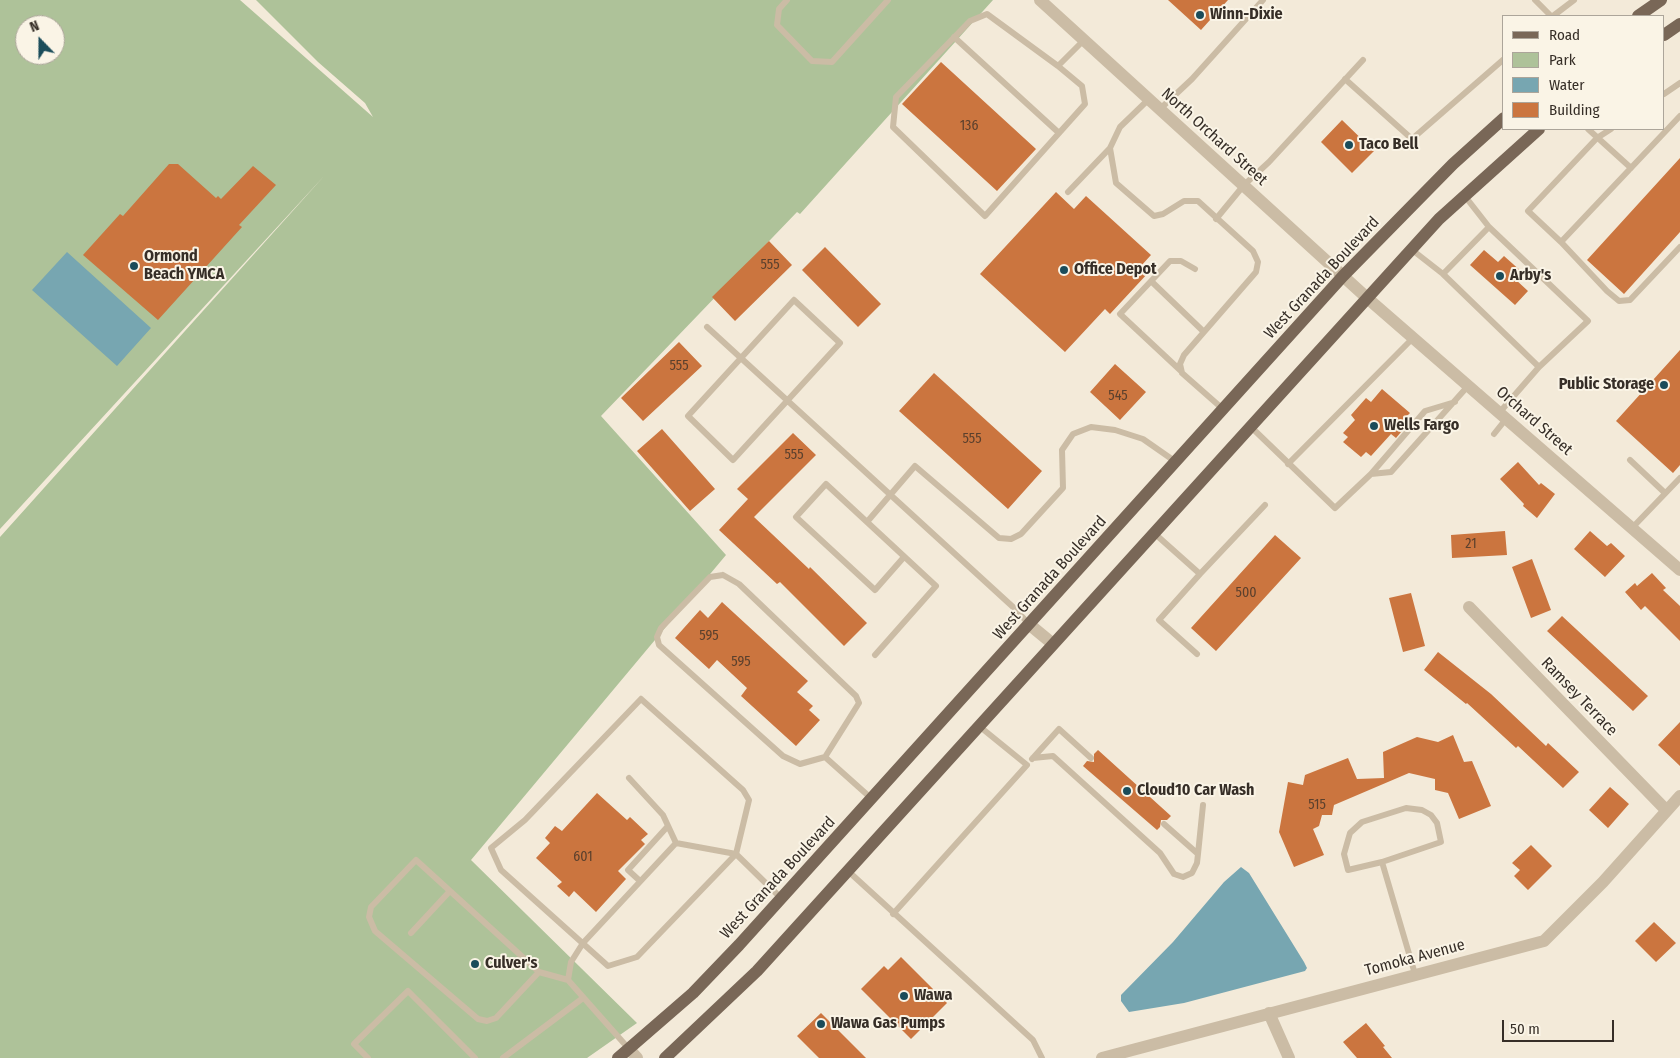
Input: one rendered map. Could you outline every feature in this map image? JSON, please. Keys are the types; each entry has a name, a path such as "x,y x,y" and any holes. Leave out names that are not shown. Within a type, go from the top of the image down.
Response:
{"main road":[{"path":"1639,15 1661,0"},
{"path":"1665,34 1680,24"},
{"name":"West Granada Boulevard","path":"618,1058 633,1054 782,899 1343,276 1447,170 1502,120"},
{"path":"665,1058 757,971 1366,297 1464,195 1538,130"}],"street":[{"name":"North Orchard Street","path":"1040,0 1366,297"},
{"name":"Orchard Street","path":"1366,297 1680,570"},
{"name":"Ramsey Terrace","path":"1469,607 1666,810"},
{"path":"1030,625 1053,644"},
{"name":"Tomoka Avenue","path":"1102,1058 1544,941 1603,882 1680,796"},
{"path":"1270,1013 1289,1058"}],"lane":[{"path":"787,0 779,8 777,25 812,61 832,62 888,0"},
{"path":"1160,109 1192,79 1263,0"},
{"path":"1535,0 1551,15"},
{"path":"1553,15 1574,0"},
{"path":"987,14 1082,86 1085,104 985,216 893,127 896,97 954,37 970,21 987,14"},
{"path":"954,37 1059,133"},
{"path":"1058,66 1084,40"},
{"path":"1216,219 1244,185 1269,162 1364,60"},
{"path":"1346,79 1412,139 1502,61"},
{"path":"1665,93 1680,83"},
{"path":"1068,192 1110,148 1120,127 1149,99"},
{"path":"1561,242 1680,116"},
{"path":"1589,130 1631,168"},
{"path":"1609,130 1597,138 1528,211 1619,301 1630,300 1680,247"},
{"path":"1110,148 1116,183 1154,216 1163,214 1184,201 1198,201 1252,251 1258,262 1256,272 1184,355 1180,364 1182,372"},
{"path":"1464,195 1489,227 1588,322 1539,367 1502,416 1494,434"},
{"path":"1443,274 1489,227"},
{"path":"1411,250 1443,274 1539,367"},
{"path":"1195,270 1181,261 1170,261 1120,314 1224,410"},
{"path":"1151,281 1204,332"},
{"path":"794,300 840,343 733,460 688,416 740,358 794,300"},
{"path":"707,327 1013,607 1030,625"},
{"path":"1288,464 1413,338"},
{"path":"1371,474 1392,472 1468,386"},
{"path":"1250,426 1336,508 1371,474 1425,411 1455,402"},
{"path":"867,522 915,466 999,538 1012,539 1021,534 1063,488 1062,450 1073,434 1091,427 1115,430 1143,439 1176,462"},
{"path":"1630,460 1666,493"},
{"path":"1632,528 1680,478"},
{"path":"875,655 936,586 826,484 796,517 875,590 904,557"},
{"path":"1197,654 1159,620 1266,505"},
{"path":"1154,533 1200,574"},
{"path":"723,575 739,584 856,696 859,703 824,756 800,764 783,756 659,645 657,636 661,628 710,577 723,575"},
{"path":"641,699 746,795 749,800 736,854 637,957 608,966 501,870 492,848 525,820 641,699"},
{"path":"979,726 1027,765"},
{"path":"894,914 1060,729 1091,758"},
{"path":"824,756 872,799"},
{"path":"1032,758 1053,756 1160,853 1174,874 1183,877 1192,873 1197,863 1202,805"},
{"path":"629,778 663,815 676,843"},
{"path":"1406,808 1422,810 1431,815 1437,823 1441,842 1382,862 1348,870 1344,854 1350,833 1362,822 1406,808"},
{"path":"1164,824 1198,854"},
{"path":"640,881 628,870 668,826"},
{"path":"676,843 736,854 782,899"},
{"path":"568,980 571,962 583,943 676,843"},
{"path":"539,972 496,1018 487,1021 478,1019 397,952 371,925 369,917 371,907 416,860 539,972 568,980 633,1054"},
{"path":"1382,862 1416,974"},
{"path":"848,871 1033,1040 1042,1058"},
{"path":"411,933 450,891"},
{"path":"368,1058 354,1044 408,992 475,1058"},
{"path":"503,1058 583,998"}],"green space":[{"path":"0,0 240,0 373,117 365,103 318,62 256,0 993,0 800,214 797,212 601,416 726,555 471,860 637,1023 587,1058 0,1058 0,537 325,175 0,529"}],"water":[{"path":"67,252 151,328 117,366 32,290"},
{"path":"1241,867 1249,873 1304,962 1307,968 1305,971 1184,1003 1129,1012 1121,1001 1121,995 1173,942 1224,882"}],"building":[{"name":"Winn-Dixie","path":"1168,0 1228,0 1201,30"},
{"path":"941,62 1036,149 997,191 902,104"},
{"path":"1342,120 1374,151 1352,173 1321,142"},
{"path":"1680,158 1680,232 1624,294 1587,260"},
{"name":"Ormond Beach YMCA","path":"169,164 178,164 216,198 218,196 221,199 253,166 276,185 239,225 242,227 158,320 83,255 120,214 123,216"},
{"name":"Office Depot","path":"1056,192 1074,209 1086,196 1151,255 1141,266 1148,273 1110,314 1105,309 1065,352 980,274"},
{"path":"769,241 792,265 735,321 712,297"},
{"path":"825,247 881,304 858,327 802,270"},
{"name":"Arby's","path":"1484,250 1498,262 1504,256 1522,272 1515,279 1528,291 1515,305 1470,265"},
{"path":"679,342 702,366 643,421 621,398"},
{"name":"Public Storage","path":"1680,350 1680,465 1673,473 1616,421"},
{"path":"1115,364 1146,392 1120,420 1090,392"},
{"path":"934,373 1042,471 1008,509 899,411"},
{"name":"Wells Fargo","path":"1382,389 1410,413 1406,417 1411,420 1396,438 1391,434 1371,456 1366,452 1361,457 1343,442 1348,437 1343,433 1355,420 1351,415 1366,398 1371,402"},
{"path":"662,429 715,489 690,511 637,451"},
{"path":"793,433 816,455 754,517 809,569 810,567 867,623 844,646 780,582 777,584 719,530 748,499 737,489"},
{"path":"1518,462 1539,485 1541,483 1555,494 1537,518 1523,506 1524,504 1500,479"},
{"path":"1505,531 1507,555 1452,558 1451,535"},
{"path":"1590,531 1607,546 1611,543 1625,556 1605,577 1574,549"},
{"path":"1275,535 1301,558 1216,651 1191,628"},
{"path":"1532,559 1551,610 1531,618 1512,567"},
{"path":"1652,573 1666,588 1663,590 1680,606 1680,641 1645,606 1641,610 1625,592 1635,583 1637,586"},
{"path":"1411,593 1425,646 1403,652 1389,598"},
{"path":"722,602 808,681 797,692 813,706 809,710 820,720 796,746 741,696 747,688 717,660 709,669 675,638 700,610 708,618"},
{"path":"1562,616 1648,696 1633,711 1547,631"},
{"path":"1438,652 1491,694 1546,746 1548,743 1579,772 1563,788 1518,746 1516,748 1467,703 1424,670"},
{"path":"1680,722 1680,766 1658,745"},
{"path":"1453,735 1464,762 1472,761 1491,806 1459,819 1448,793 1435,790 1435,779 1409,773 1334,805 1332,815 1322,815 1319,826 1313,829 1324,855 1294,867 1279,832 1288,782 1303,785 1305,775 1348,758 1357,779 1384,778 1383,752 1417,737 1438,742"},
{"name":"Cloud10 Car Wash","path":"1098,750 1171,816 1167,820 1161,820 1160,827 1157,830 1083,766 1087,761 1094,762 1094,754"},
{"path":"1610,787 1629,804 1608,828 1589,810"},
{"path":"597,793 627,820 630,817 648,834 641,840 645,844 618,871 626,879 596,912 574,891 569,897 557,886 562,882 536,858 550,843 545,838 555,826 562,831"},
{"path":"1531,845 1552,866 1528,890 1514,876 1520,870 1512,863"},
{"path":"1654,922 1676,943 1656,962 1635,941"},
{"name":"Wawa","path":"901,957 947,1003 911,1039 861,989 884,966 888,970"},
{"name":"Wawa Gas Pumps","path":"821,1013 866,1058 819,1058 797,1036"},
{"path":"1366,1023 1385,1046 1383,1047 1392,1058 1357,1058 1343,1042"}],"place":[{"name":"Winn-Dixie","path":"1200,15"},
{"name":"Taco Bell","path":"1349,145"},
{"name":"Ormond Beach YMCA","path":"134,266"},
{"name":"Office Depot","path":"1064,270"},
{"name":"Arby's","path":"1500,276"},
{"name":"Public Storage","path":"1664,385"},
{"name":"Wells Fargo","path":"1374,426"},
{"name":"Cloud10 Car Wash","path":"1127,791"},
{"name":"Culver's","path":"475,964"},
{"name":"Wawa","path":"904,996"},
{"name":"Wawa Gas Pumps","path":"821,1024"}]}
